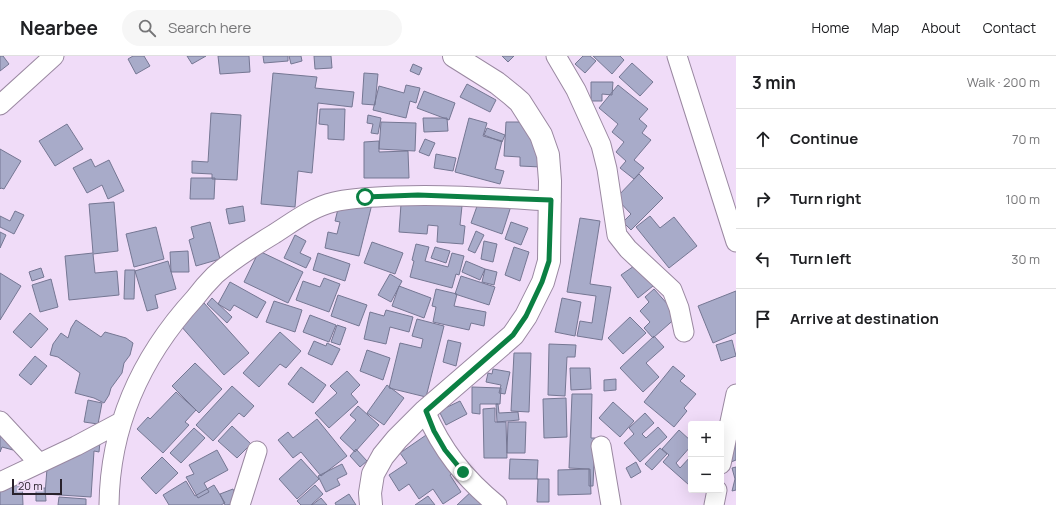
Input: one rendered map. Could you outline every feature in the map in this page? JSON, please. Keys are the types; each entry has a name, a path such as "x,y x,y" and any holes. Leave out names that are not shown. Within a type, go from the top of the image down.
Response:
{"street":[{"path":"0,105 54,56"},
{"path":"371,505 370,493 373,474 383,456 397,439 426,411 513,335 526,316 542,282 549,261 551,200 550,181 548,155 540,135 520,102 497,83 454,56"},
{"path":"556,56 576,90 601,145 607,169 617,235 628,249 672,290 679,308 684,332"},
{"path":"677,56 736,242"},
{"path":"109,505 109,478 121,422 134,386 160,340 186,307 216,275 253,247 308,213 332,202 365,197 418,195 551,200"},
{"path":"722,457 736,394"},
{"path":"426,411 434,431 445,450 482,493 497,505"},
{"path":"0,421 39,464"},
{"path":"0,482 121,422"},
{"path":"601,446 611,505"},
{"path":"240,505 257,451"},
{"path":"714,505 716,493"}],"building":[{"path":"0,56 3,56 9,64 0,71"},
{"path":"133,56 144,56 150,66 136,74 128,59"},
{"path":"187,56 206,56 192,64"},
{"path":"218,56 249,56 250,72 220,74"},
{"path":"263,56 288,56 288,61 264,63"},
{"path":"289,56 301,56 302,61 291,64"},
{"path":"314,56 331,56 332,68 315,69"},
{"path":"502,56 514,56 508,62"},
{"path":"583,56 590,56 596,61 585,73 575,64"},
{"path":"593,56 620,56 624,60 612,74"},
{"path":"632,63 653,82 640,96 619,77"},
{"path":"413,64 422,68 419,75 410,71"},
{"path":"273,73 317,77 315,88 354,92 352,107 318,103 312,173 298,171 295,207 261,204"},
{"path":"364,73 378,74 375,105 362,104"},
{"path":"591,82 613,82 612,95 602,94 602,101 591,101"},
{"path":"467,84 496,100 490,112 460,97"},
{"path":"406,85 420,88 416,103 410,101 406,118 373,110 379,86 404,93"},
{"path":"618,85 648,109 639,119 647,126 642,133 651,140 634,160 644,168 634,179 620,168 626,161 616,152 624,142 612,132 618,124 599,108"},
{"path":"424,91 455,103 449,120 417,108"},
{"path":"320,109 345,109 344,140 328,139 328,125 319,124"},
{"path":"211,113 241,115 237,180 212,179 212,174 192,173 192,161 208,162"},
{"path":"368,115 381,118 378,134 371,133 373,124 367,123"},
{"path":"423,118 447,118 448,131 424,132"},
{"path":"469,118 487,123 483,136 502,141 495,169 504,171 500,184 455,172"},
{"path":"381,122 416,123 415,151 379,149"},
{"path":"506,122 536,122 541,167 520,166 520,157 504,156"},
{"path":"67,124 83,149 55,166 39,141"},
{"path":"487,128 505,135 502,142 484,135"},
{"path":"425,139 435,143 429,156 419,152"},
{"path":"379,141 379,152 408,151 409,178 364,178 364,142"},
{"path":"0,149 21,161 4,189 0,189"},
{"path":"436,154 456,158 453,171 434,168"},
{"path":"91,159 95,167 109,160 124,191 108,199 102,185 87,193 73,168"},
{"path":"639,174 663,198 631,230 623,222 631,214 616,198"},
{"path":"191,178 215,178 214,199 190,199"},
{"path":"402,190 434,204 462,206 460,225 465,226 463,244 437,242 438,226 428,225 427,234 399,232"},
{"path":"481,195 511,206 502,234 471,223"},
{"path":"373,200 359,256 325,248 328,232 337,234 340,222 335,221 340,201"},
{"path":"114,202 118,251 93,254 95,273 117,271 119,295 69,300 65,256 93,253 89,204"},
{"path":"243,206 245,221 229,224 226,209"},
{"path":"15,211 24,215 14,234 0,227 0,216 10,221"},
{"path":"650,216 660,228 674,217 697,246 669,268 636,227"},
{"path":"580,218 600,221 590,284 611,287 602,340 577,336 580,321 592,323 596,296 567,292"},
{"path":"210,222 220,259 196,266 189,240 194,238 191,227"},
{"path":"511,222 528,228 521,245 505,239"},
{"path":"156,227 164,259 134,267 126,234"},
{"path":"476,231 484,235 475,253 468,250"},
{"path":"0,232 6,235 0,248"},
{"path":"295,235 306,241 300,253 311,258 306,268 284,258"},
{"path":"484,241 497,244 493,262 481,259"},
{"path":"372,242 403,253 395,274 364,263"},
{"path":"416,244 429,247 425,261 448,267 452,253 464,256 459,275 456,274 452,288 410,277"},
{"path":"435,247 450,251 446,263 431,258"},
{"path":"514,247 529,252 520,281 505,275"},
{"path":"188,251 189,272 171,272 170,252"},
{"path":"259,251 303,272 288,303 244,282"},
{"path":"318,253 350,264 345,281 313,270"},
{"path":"168,261 176,289 155,295 158,308 147,311 135,271"},
{"path":"466,261 485,269 480,280 462,272"},
{"path":"637,264 653,286 638,298 621,275"},
{"path":"41,268 44,277 32,281 29,272"},
{"path":"485,269 497,272 494,285 482,282"},
{"path":"125,270 135,270 134,299 124,299"},
{"path":"0,273 21,286 0,320"},
{"path":"390,274 402,281 391,302 378,295"},
{"path":"461,276 495,287 489,305 455,294"},
{"path":"324,278 340,284 329,312 296,300 303,281 320,287"},
{"path":"51,279 58,307 40,312 32,285"},
{"path":"230,282 266,302 257,318 234,305 230,311 218,304"},
{"path":"399,286 431,298 424,318 392,306"},
{"path":"436,289 457,294 454,306 486,312 484,326 471,323 469,330 433,322 436,307 432,306"},
{"path":"654,289 678,316 653,338 644,328 650,322 640,311 649,302 645,297"},
{"path":"736,291 736,333 713,343 698,306"},
{"path":"338,295 367,305 359,326 331,316"},
{"path":"212,298 232,317 227,323 207,304"},
{"path":"562,298 581,302 575,336 555,332"},
{"path":"274,301 302,310 295,332 266,322"},
{"path":"204,303 249,353 224,375 180,325"},
{"path":"386,310 413,317 409,332 390,327 386,344 364,339 370,312 384,316"},
{"path":"30,313 48,329 31,348 13,332"},
{"path":"310,315 336,325 329,342 303,332"},
{"path":"630,317 646,333 623,354 608,338"},
{"path":"417,319 444,326 426,397 389,388 400,343 421,348 423,339 412,336"},
{"path":"76,320 101,337 105,332 126,338 133,343 130,355 124,363 122,373 111,388 104,403 94,398 75,393 80,373 58,357 50,355 53,344 61,333 68,338 71,328"},
{"path":"337,325 346,328 340,345 331,342"},
{"path":"280,332 301,351 286,368 280,364 259,387 243,373"},
{"path":"654,336 664,347 646,363 659,377 643,392 620,368"},
{"path":"448,340 461,343 456,366 443,362"},
{"path":"732,340 736,356 721,361 716,345"},
{"path":"314,341 326,346 327,343 340,349 332,365 308,354"},
{"path":"549,344 576,345 575,357 567,357 565,396 548,395"},
{"path":"367,350 390,358 383,380 360,371"},
{"path":"514,353 531,353 529,412 511,411"},
{"path":"35,356 47,366 31,385 19,375"},
{"path":"195,363 222,389 199,413 172,386"},
{"path":"673,366 685,376 680,381 696,394 684,408 687,411 674,427 644,402"},
{"path":"301,367 326,385 313,403 288,384"},
{"path":"570,368 590,368 591,389 571,390"},
{"path":"493,369 510,372 505,394 499,393 501,385 486,382 488,373 492,374"},
{"path":"347,371 360,385 351,394 358,402 329,428 315,413 337,393 330,386"},
{"path":"616,379 616,390 604,391 604,380"},
{"path":"387,385 404,398 384,425 367,413"},
{"path":"232,386 254,406 244,417 239,413 213,441 196,425"},
{"path":"472,387 501,388 500,404 480,404 480,414 472,413"},
{"path":"176,392 196,410 185,422 189,425 163,453 137,429 148,417 150,419"},
{"path":"572,394 592,394 591,438 595,438 593,486 589,486 589,469 569,468"},
{"path":"566,398 567,437 544,438 543,399"},
{"path":"88,400 102,403 98,424 84,422"},
{"path":"460,401 467,414 446,425 439,411"},
{"path":"613,402 634,421 620,437 599,418"},
{"path":"496,404 498,404 499,413 518,412 519,420 497,422"},
{"path":"358,406 379,425 355,452 340,438 356,420 350,415"},
{"path":"495,408 495,422 506,422 507,458 484,458 483,409"},
{"path":"645,413 654,423 642,434 646,438 658,427 667,437 640,462 624,443 634,434 629,428"},
{"path":"317,419 347,456 321,476 301,452 293,458 278,440 288,432 293,438"},
{"path":"508,422 526,422 525,453 507,453"},
{"path":"736,423 736,460 731,462"},
{"path":"232,426 251,444 237,458 218,441"},
{"path":"194,428 205,438 181,463 170,453"},
{"path":"679,430 688,438 688,449 676,463 680,468 688,459 688,484 663,462 669,455 662,449"},
{"path":"432,431 460,468 450,475 461,492 443,504 433,489 419,499 409,484 399,491 389,475 407,463 400,453"},
{"path":"0,433 16,437 13,450 2,447 0,452"},
{"path":"100,442 99,452 94,451 91,497 45,494 48,456 74,458 74,448"},
{"path":"660,448 667,454 652,470 645,464"},
{"path":"356,449 367,461 360,467 350,456"},
{"path":"217,450 228,470 204,483 209,492 198,498 186,477 194,474 189,465"},
{"path":"162,457 178,473 156,494 141,478"},
{"path":"301,459 319,479 297,499 279,479"},
{"path":"510,459 538,460 537,479 509,479"},
{"path":"636,462 641,472 631,478 626,468"},
{"path":"342,464 347,474 337,479 340,485 326,492 318,476"},
{"path":"736,467 736,490 732,491 735,479 732,468"},
{"path":"590,469 591,494 558,495 558,470"},
{"path":"538,479 549,479 549,502 537,502"},
{"path":"186,481 195,496 214,485 225,503 221,505 169,505 163,495"},
{"path":"22,482 23,505 0,505 0,483"},
{"path":"315,485 323,494 311,505 301,505 297,501"},
{"path":"36,488 45,488 46,501 36,501"},
{"path":"475,488 491,505 457,505"},
{"path":"233,489 239,504 225,505 220,494"},
{"path":"349,494 356,505 336,505 335,503"},
{"path":"428,496 435,505 415,505"},
{"path":"59,497 86,499 86,505 58,505"},
{"path":"321,498 327,505 312,505"}],"route":[{"path":"365,197 418,195 551,200 550,250 547,271 526,316 513,335 426,411 434,431 445,450 463,472"}]}
